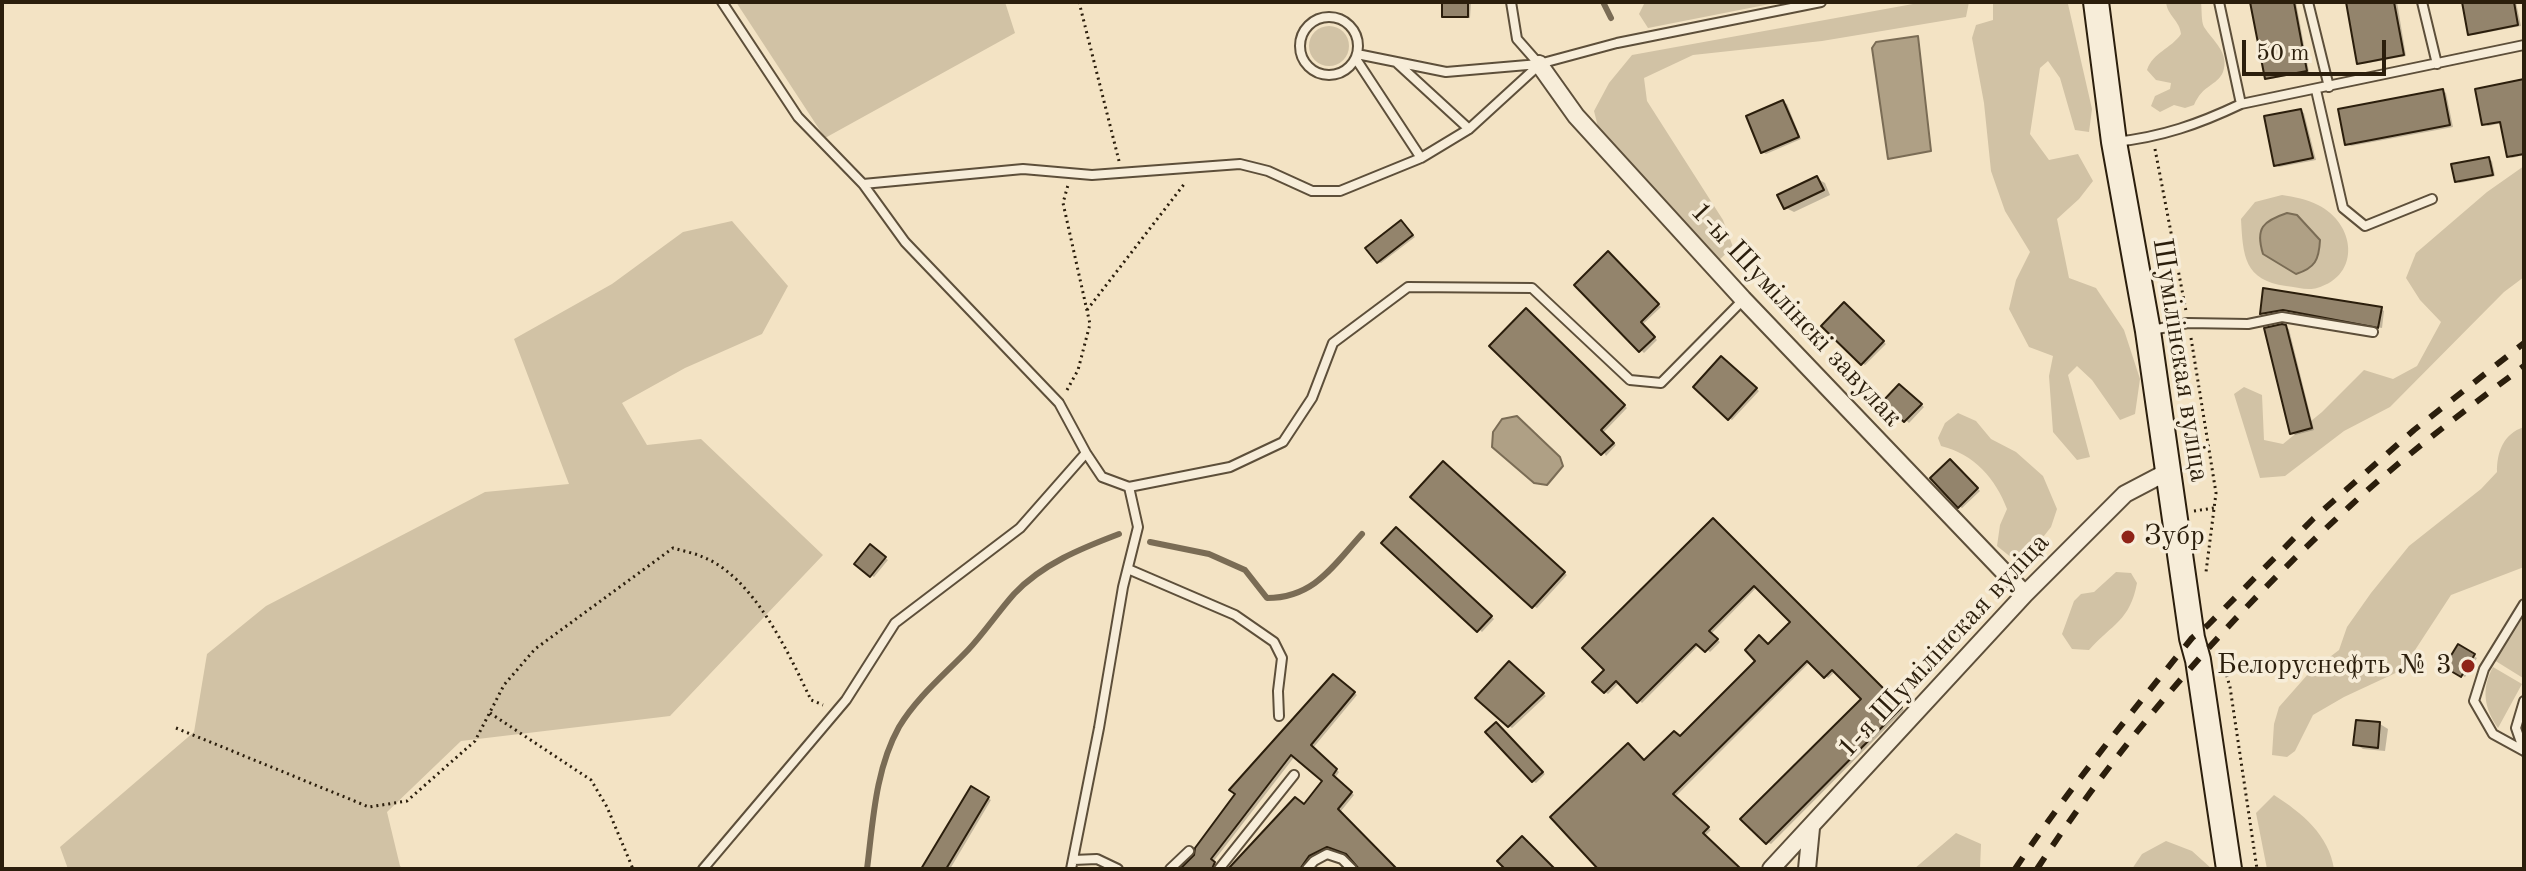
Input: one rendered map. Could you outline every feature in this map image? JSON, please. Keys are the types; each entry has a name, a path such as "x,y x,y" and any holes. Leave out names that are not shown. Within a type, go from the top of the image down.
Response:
{"main road":[{"name":"Шумілінская вуліца","path":"2096,2 2114,142 2148,331 2229,869"}],"street":[{"name":"1-ы Шумілінскі завулак","path":"1539,64 1576,116 1743,299 2025,594"},
{"name":"1-я Шумілінская вуліца","path":"1771,869 2025,594 2125,494 2167,472"},
{"path":"1807,869 1811,828"}],"lane":[{"path":"722,2 798,117 863,184 905,242 1059,403 1102,477 1129,487 1230,467 1283,442 1312,398 1333,343 1408,287 1532,288 1630,380 1661,383 1743,299"},
{"path":"1511,2 1517,39 1539,64"},
{"path":"1356,56 1446,72 1539,64 1617,43 1821,2"},
{"path":"2219,2 2241,104"},
{"path":"2308,2 2329,87"},
{"path":"2422,2 2437,64"},
{"path":"1356,56 1349,68 1339,74 1328,76 1317,73 1307,66 1302,56 1300,45 1303,34 1319,19 1331,17 1351,27 1357,36 1356,56 1421,158"},
{"path":"2114,142 2153,138 2209,120 2241,104 2524,45"},
{"path":"1396,62 1469,129"},
{"path":"863,184 1023,169 1092,175 1240,164 1268,171 1312,191 1340,191 1421,158 1469,129 1539,64"},
{"path":"2316,90 2343,208 2365,226 2432,199"},
{"path":"2148,331 2188,323 2248,324 2282,317 2373,332"},
{"path":"703,869 846,700 895,623 1020,528 1086,453"},
{"path":"1118,869 1097,859 1072,864 1138,527 1129,487"},
{"path":"1128,569 1235,615 1274,642 1282,658 1279,716"},
{"path":"2524,604 2484,669 2474,701 2493,734 2524,751"},
{"path":"2524,701 2516,728 2524,751"},
{"path":"1219,869 1294,775"},
{"path":"1170,869 1189,851"},
{"path":"1307,869 1327,854 1342,859 1352,869"}],"path":[{"path":"1079,2 1121,173"},
{"path":"2153,138 2216,493 2206,578"},
{"path":"1086,310 1197,167"},
{"path":"1059,403 1078,370 1090,324 1063,203 1071,173"},
{"path":"2186,512 2214,508"},
{"path":"176,728 369,807 407,801 475,741 504,685 535,649 673,548 706,558 735,578 781,637 811,700 825,706 846,700"},
{"path":"2220,651 2230,687 2257,869"},
{"path":"490,713 591,780 607,807 633,869"}],"shaded area":[{"path":"736,2 1005,2 1015,33 825,138"},
{"path":"1645,2 1780,2 1648,28 1639,14"},
{"path":"1924,2 1969,2 1966,17 1822,41 1693,55 1644,78 1647,101 1723,220 1733,247 1717,262 1600,135 1594,111 1609,83 1632,55"},
{"path":"1993,2 2068,4 2092,109 2089,132 2075,130 2060,78 2048,61 2040,68 2030,134 2049,160 2078,154 2093,181 2057,219 2069,278 2096,288 2124,330 2140,379 2135,414 2120,420 2092,380 2077,366 2068,375 2090,457 2077,460 2053,432 2049,376 2053,356 2029,347 2009,309 2016,280 2030,252 2005,211 1991,171 1984,103 1972,38 1976,25 1993,20"},
{"path":"2166,2 2201,2 2203,25 2220,48 2225,65 2220,77 2201,93 2194,105 2185,108 2174,105 2160,112 2151,106 2155,96 2170,89 2171,83 2156,80 2147,70 2153,59 2181,34"},
{"path":"1329,26 1343,32 1349,46 1343,60 1329,66 1315,60 1309,46 1315,32"},
{"path":"1918,36 1931,151 1888,159 1872,48 1876,42"},
{"path":"2524,166 2524,277 2504,292 2390,407 2344,431 2285,476 2260,478 2234,394 2244,387 2262,395 2264,440 2283,444 2322,412 2364,370 2393,379 2417,366 2441,322 2420,300 2406,278 2416,253 2487,192"},
{"path":"2282,195 2318,205 2340,224 2346,236 2347,261 2341,272 2331,281 2313,289 2272,283 2262,278 2248,264 2245,255 2241,219 2255,202"},
{"path":"2287,213 2297,215 2320,240 2315,262 2296,274 2263,254 2261,245 2263,227"},
{"path":"732,221 788,286 762,334 685,368 622,403 647,445 701,439 823,555 670,716 461,741 387,812 403,869 68,869 60,847 194,732 207,654 266,606 485,492 569,484 514,339 612,284 683,232"},
{"path":"1958,413 1976,421 1991,439 2016,452 2043,476 2057,509 2051,527 2029,555 2012,558 1997,546 2000,525 2007,509 1997,488 1982,469 1964,455 1941,446 1938,438 1945,423"},
{"path":"1517,416 1560,457 1563,466 1547,485 1534,483 1492,447 1493,432 1502,419"},
{"path":"2524,427 2524,567 2451,595 2402,670 2313,715 2295,751 2287,757 2272,755 2274,724 2279,707 2309,673 2339,650 2347,627 2409,546 2481,489 2497,472 2498,458 2506,439"},
{"path":"2116,572 2131,573 2137,583 2130,606 2089,650 2072,649 2062,634 2074,601 2081,594 2094,592"},
{"path":"2524,614 2524,677 2523,678 2494,660"},
{"path":"2493,667 2522,684 2498,728 2486,698"},
{"path":"2274,795 2313,826 2326,846 2334,869 2267,869 2256,813"},
{"path":"1956,833 1981,844 1980,869 1914,869"},
{"path":"2166,841 2192,851 2212,869 2132,869 2142,854"}],"building":[{"path":"1442,2 1468,2 1468,17 1442,17"},
{"path":"2250,2 2294,2 2307,71 2265,79"},
{"path":"2346,2 2394,2 2404,55 2357,64"},
{"path":"2462,2 2514,2 2518,25 2468,35"},
{"path":"2524,79 2524,154 2507,157 2500,122 2482,125 2475,89"},
{"path":"2443,89 2450,125 2345,145 2338,109"},
{"path":"1783,100 1799,137 1761,153 1746,116"},
{"path":"2301,109 2313,158 2274,166 2264,116"},
{"path":"2489,157 2493,175 2455,182 2451,164"},
{"path":"1817,176 1824,190 1784,209 1777,195"},
{"path":"1401,220 1413,235 1377,263 1365,248"},
{"path":"1608,251 1659,304 1641,322 1655,337 1639,352 1574,285"},
{"path":"2263,288 2382,307 2378,328 2283,310 2260,314"},
{"path":"1844,302 1884,341 1861,365 1821,326"},
{"path":"1526,308 1625,405 1601,430 1614,443 1601,455 1489,346"},
{"path":"2286,325 2312,428 2290,434 2264,328"},
{"path":"1721,356 1757,388 1728,420 1693,387"},
{"path":"1899,384 1922,404 1904,422 1882,402"},
{"path":"1950,459 1978,488 1958,508 1930,478"},
{"path":"1443,461 1565,572 1532,608 1410,497"},
{"path":"1713,518 1902,707 1766,844 1740,819 1861,699 1832,670 1824,678 1807,661 1673,794 1709,827 1703,833 1741,869 1598,869 1550,817 1628,743 1644,760 1674,731 1680,736 1755,661 1745,650 1759,635 1768,644 1790,622 1754,586 1709,631 1718,639 1705,652 1696,644 1637,703 1616,681 1604,693 1592,682 1604,670 1582,648"},
{"path":"1396,527 1492,616 1477,632 1381,543"},
{"path":"870,544 886,557 870,577 854,564"},
{"path":"2458,644 2475,654 2461,677 2444,667"},
{"path":"1509,661 1544,693 1508,727 1475,698"},
{"path":"1333,674 1355,692 1311,745 1337,769 1333,775 1352,792 1338,809 1397,869 1359,869 1346,854 1327,847 1309,856 1300,869 1228,869 1295,797 1304,804 1322,781 1291,755 1211,859 1215,862 1212,869 1180,869 1194,855 1195,848 1235,794 1229,790"},
{"path":"2356,720 2380,722 2378,748 2353,745"},
{"path":"1496,722 1543,772 1532,782 1485,732"},
{"path":"971,786 989,797 946,869 921,869"},
{"path":"1522,836 1555,869 1505,869 1497,861"}],"waterway":[{"path":"1603,2 1611,18"},
{"path":"867,869 880,778 891,744 906,716 1025,583 1063,558 1119,534"},
{"path":"1150,542 1209,554 1245,570 1267,598 1283,597 1310,586 1332,568 1362,534"}],"railway":[{"path":"2015,869 2079,780 2192,638 2313,519 2414,430 2524,343"},
{"path":"2037,869 2143,724 2263,590 2391,470 2524,366"}],"place":[{"name":"Зубр","path":"2128,537"},
{"name":"Белоруснефть № 3","path":"2468,666"}]}
